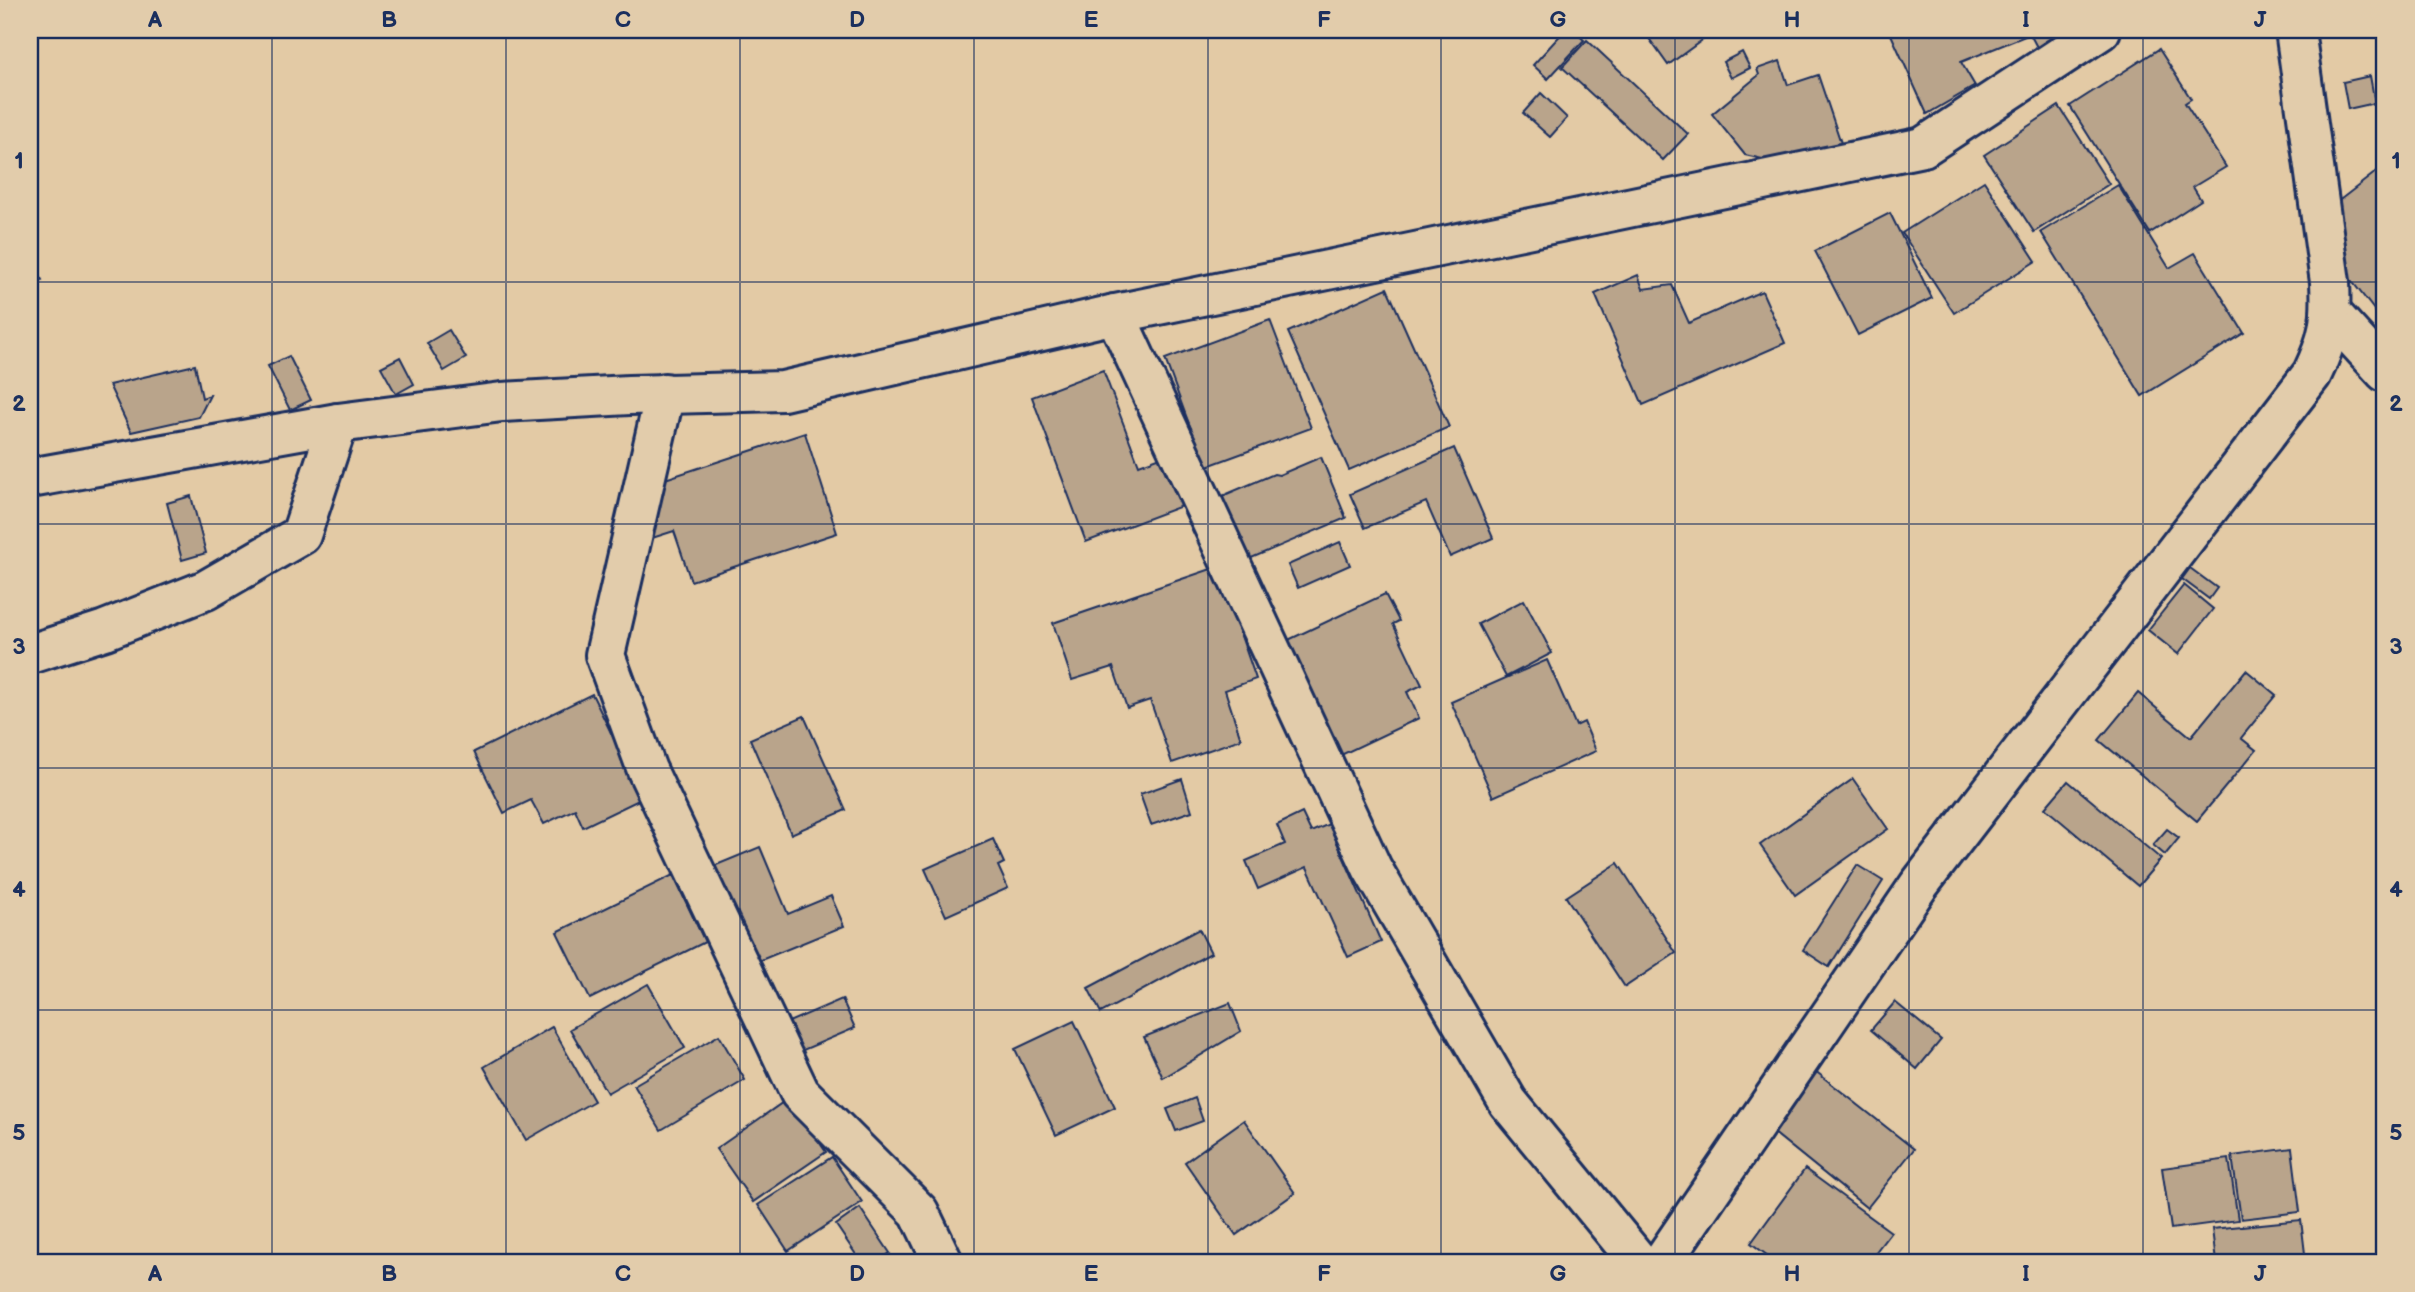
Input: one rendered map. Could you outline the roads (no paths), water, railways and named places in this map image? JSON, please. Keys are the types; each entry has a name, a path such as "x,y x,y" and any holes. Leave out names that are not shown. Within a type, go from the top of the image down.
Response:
{"street":[{"path":"30,478 338,423 502,402 665,393 783,391 1115,314 1923,147 2101,30"},
{"path":"1661,1262 1919,885 2312,374 2325,347 2332,314 2330,282 2295,30"},
{"path":"1115,314 1372,868 1508,1102 1639,1262"},
{"path":"2332,314 2385,372"},
{"path":"665,393 605,655 647,771 800,1093 919,1212 943,1262"},
{"path":"30,654 105,629 206,590 301,534 338,423"}]}
